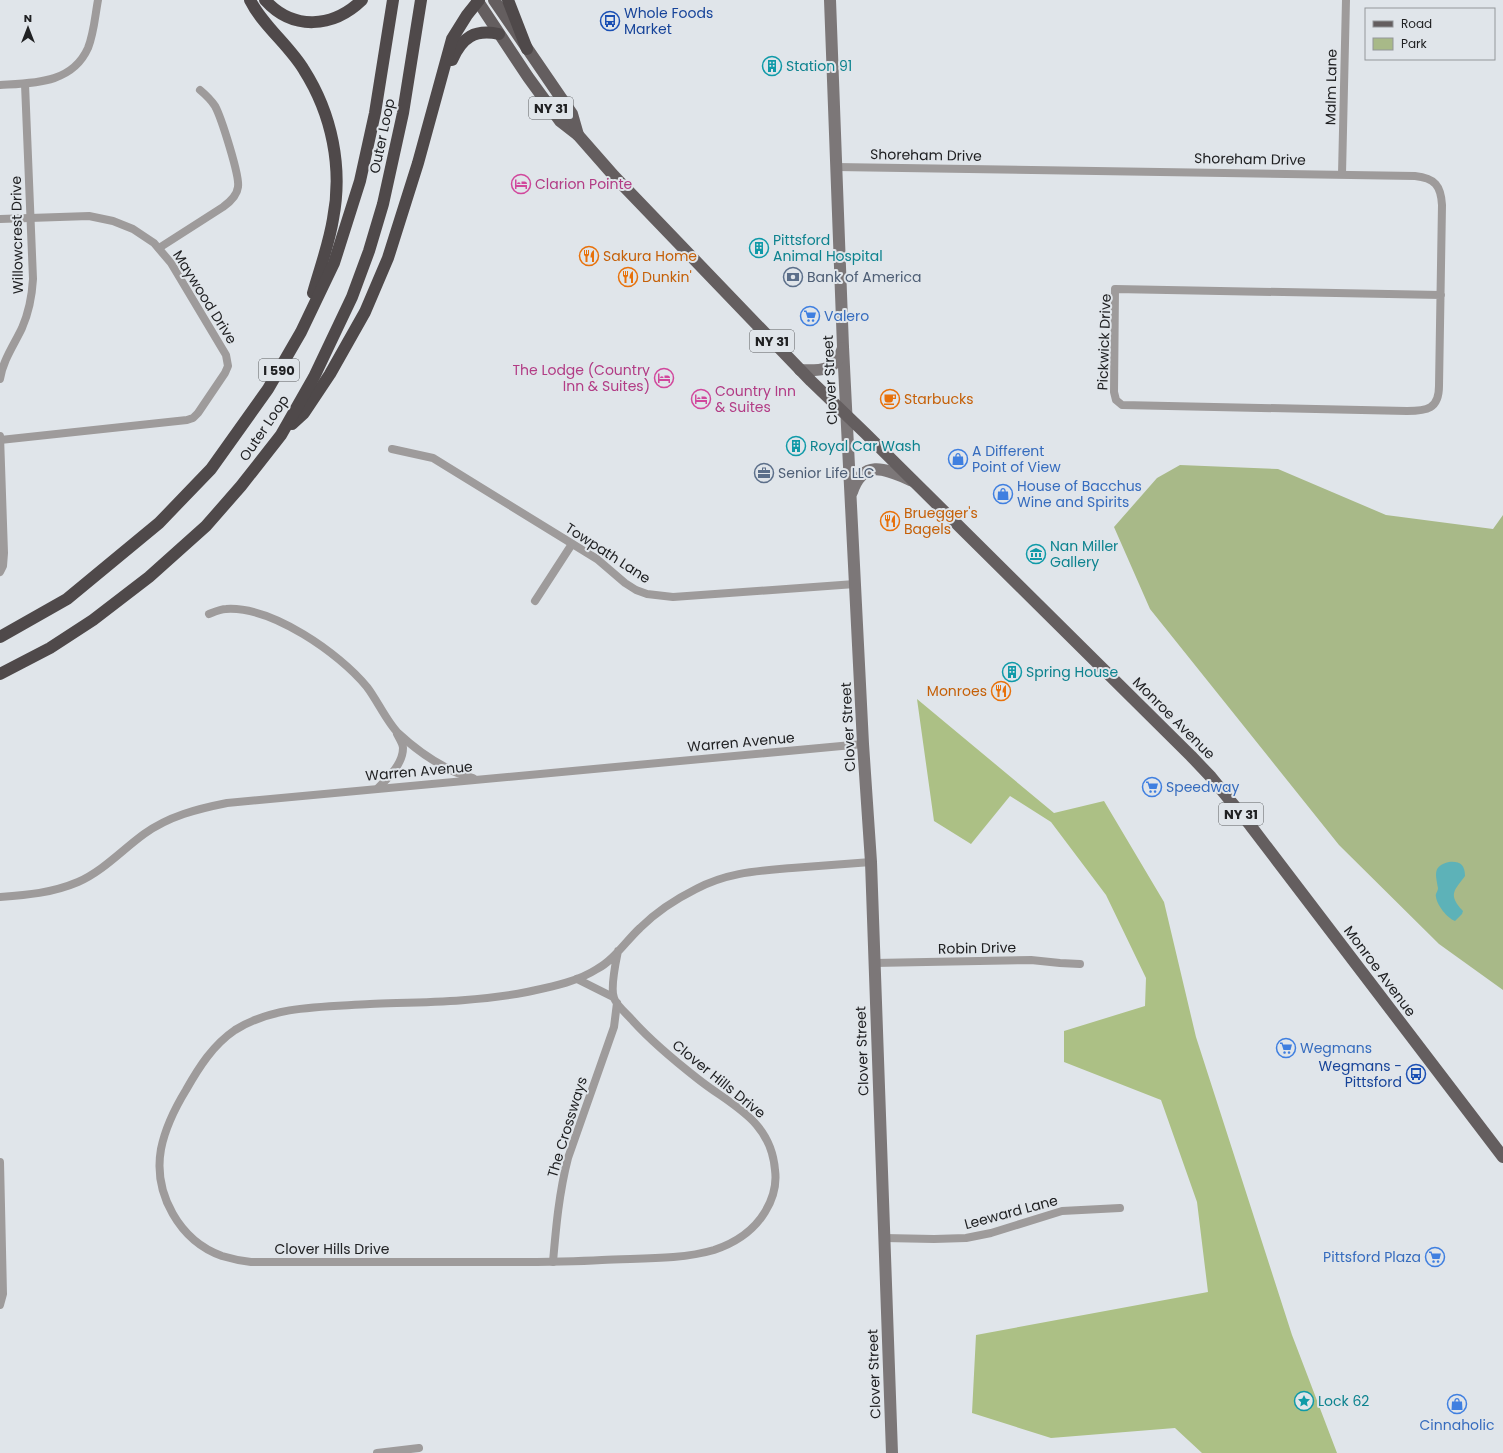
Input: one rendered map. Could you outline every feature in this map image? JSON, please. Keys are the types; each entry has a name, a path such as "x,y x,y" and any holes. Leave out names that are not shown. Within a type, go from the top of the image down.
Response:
{"highway":[{"path":"250,0 264,20 303,68 312,83 332,135 336,157 338,180 334,219 328,244 301,332"},
{"path":"265,0 270,6 280,13 309,23 323,22 337,18 348,12 362,0"},
{"name":"Outer Loop","path":"0,637 66,599 159,523 211,469 268,389 301,332 334,263 360,181 375,114 393,0"},
{"name":"Outer Loop","path":"0,674 50,648 93,620 149,577 206,526 241,486 281,435 314,377 352,297 368,251 383,204 403,113 421,0"},
{"path":"508,0 527,49"},
{"path":"281,435 304,413 330,374 365,312 388,258 418,162 452,40 467,15 478,1"},
{"path":"440,84 457,47 474,34 489,32 500,34"}],"main road":[{"name":"Monroe Avenue","path":"494,0 572,114 578,135"},
{"name":"Clover Street","path":"830,0 843,347 848,416 863,744 871,862 892,1453"},
{"name":"Monroe Avenue","path":"478,1 528,77 560,121 578,135 614,176 800,370 914,481 1211,777 1246,820 1503,1156"},
{"path":"800,370 820,371 829,368 841,356 843,347"},
{"path":"851,495 859,477 864,472 871,469 880,468 914,481"}],"street":[{"path":"0,85 39,83 57,78 74,67 81,60 88,47 93,31 98,0"},
{"name":"Malm Lane","path":"1342,174 1346,0"},
{"name":"Willowcrest Drive","path":"0,379 6,358 23,327 30,303 33,279 25,84"},
{"path":"159,248 223,207 236,194 238,187 236,170 218,113 213,103 200,90"},
{"name":"Shoreham Drive","path":"836,167 1342,174 1425,177 1432,180 1437,185 1440,191 1442,205 1439,390 1436,402 1432,406"},
{"name":"Maywood Drive","path":"0,219 69,216 101,218 133,229 146,237 159,248 171,263 226,355 228,362 225,373 193,418 181,421 0,440"},
{"name":"Pickwick Drive","path":"1432,406 1426,410 1407,412 1122,405 1116,400 1114,392 1115,289 1441,295"},
{"path":"0,436 4,553 3,566 0,572"},
{"name":"Towpath Lane","path":"392,450 433,458 597,559 625,583 636,590 648,594 662,597 855,584"},
{"path":"535,601 572,544"},
{"path":"209,614 226,609 248,611 276,621 310,638 331,653 356,676 373,696 396,731 403,748 400,759 392,774 378,788"},
{"path":"396,731 417,749 448,769 475,779"},
{"name":"Warren Avenue","path":"0,897 45,893 61,889 78,882 104,867 156,826 186,812 227,803 863,744"},
{"name":"Clover Hills Drive","path":"577,979 615,1000 662,1050 704,1084 736,1106 760,1127 767,1139 772,1152 776,1175 775,1186 768,1207 762,1216 746,1233 725,1246 700,1253 672,1256 553,1262 251,1262 237,1260 210,1250 192,1237 174,1216 163,1192 160,1177 161,1148 166,1133 173,1115 192,1078 212,1049 222,1040 246,1024 261,1017 294,1009 486,997 524,992 577,979 598,969 643,925 669,905 696,889 724,877 744,872 871,862"},
{"path":"615,1000 614,970 618,951"},
{"name":"Robin Drive","path":"874,963 1031,960 1080,964"},
{"name":"The Crossways","path":"553,1262 556,1220 568,1158 614,1027 615,1000"},
{"path":"0,1162 3,1294 0,1305"},
{"name":"Leeward Lane","path":"884,1238 966,1238 991,1233 1062,1211 1120,1208"},
{"path":"378,1453 419,1448"}],"green space":[{"path":"1180,465 1278,469 1386,515 1493,529 1503,515 1503,990 1439,944 1339,845 1150,609 1114,527 1157,478"},
{"path":"917,699 1054,813 1104,801 1164,902 1196,1037 1292,1335 1337,1453 1202,1453 1175,1428 1051,1438 972,1413 976,1335 1208,1292 1197,1202 1161,1100 1064,1062 1064,1031 1145,1006 1146,978 1106,895 1051,822 1010,796 971,844 934,821"}],"water":[{"path":"1449,862 1461,864 1465,872 1465,876 1454,892 1455,900 1463,911 1455,921 1443,911 1438,904 1436,896 1438,888 1436,872 1440,866"}],"place":[{"name":"Whole Foods Market","path":"610,21"},
{"name":"Station 91","path":"772,66"},
{"name":"Clarion Pointe","path":"521,184"},
{"name":"Pittsford Animal Hospital","path":"759,248"},
{"name":"Sakura Home","path":"589,256"},
{"name":"Dunkin'","path":"628,277"},
{"name":"Bank of America","path":"793,277"},
{"name":"Valero","path":"810,316"},
{"name":"The Lodge (Country Inn & Suites)","path":"664,378"},
{"name":"Country Inn & Suites","path":"701,399"},
{"name":"Starbucks","path":"890,399"},
{"name":"Royal Car Wash","path":"796,446"},
{"name":"A Different Point of View","path":"958,459"},
{"name":"Senior Life LLC","path":"764,473"},
{"name":"House of Bacchus Wine and Spirits","path":"1003,494"},
{"name":"Bruegger's Bagels","path":"890,521"},
{"name":"Nan Miller Gallery","path":"1036,554"},
{"name":"Spring House","path":"1012,672"},
{"name":"Monroes","path":"1001,691"},
{"name":"Speedway","path":"1152,787"},
{"name":"Wegmans","path":"1286,1048"},
{"name":"Wegmans - Pittsford","path":"1416,1074"},
{"name":"Pittsford Plaza","path":"1435,1257"},
{"name":"Lock 62","path":"1304,1401"},
{"name":"Cinnaholic","path":"1457,1404"}]}
